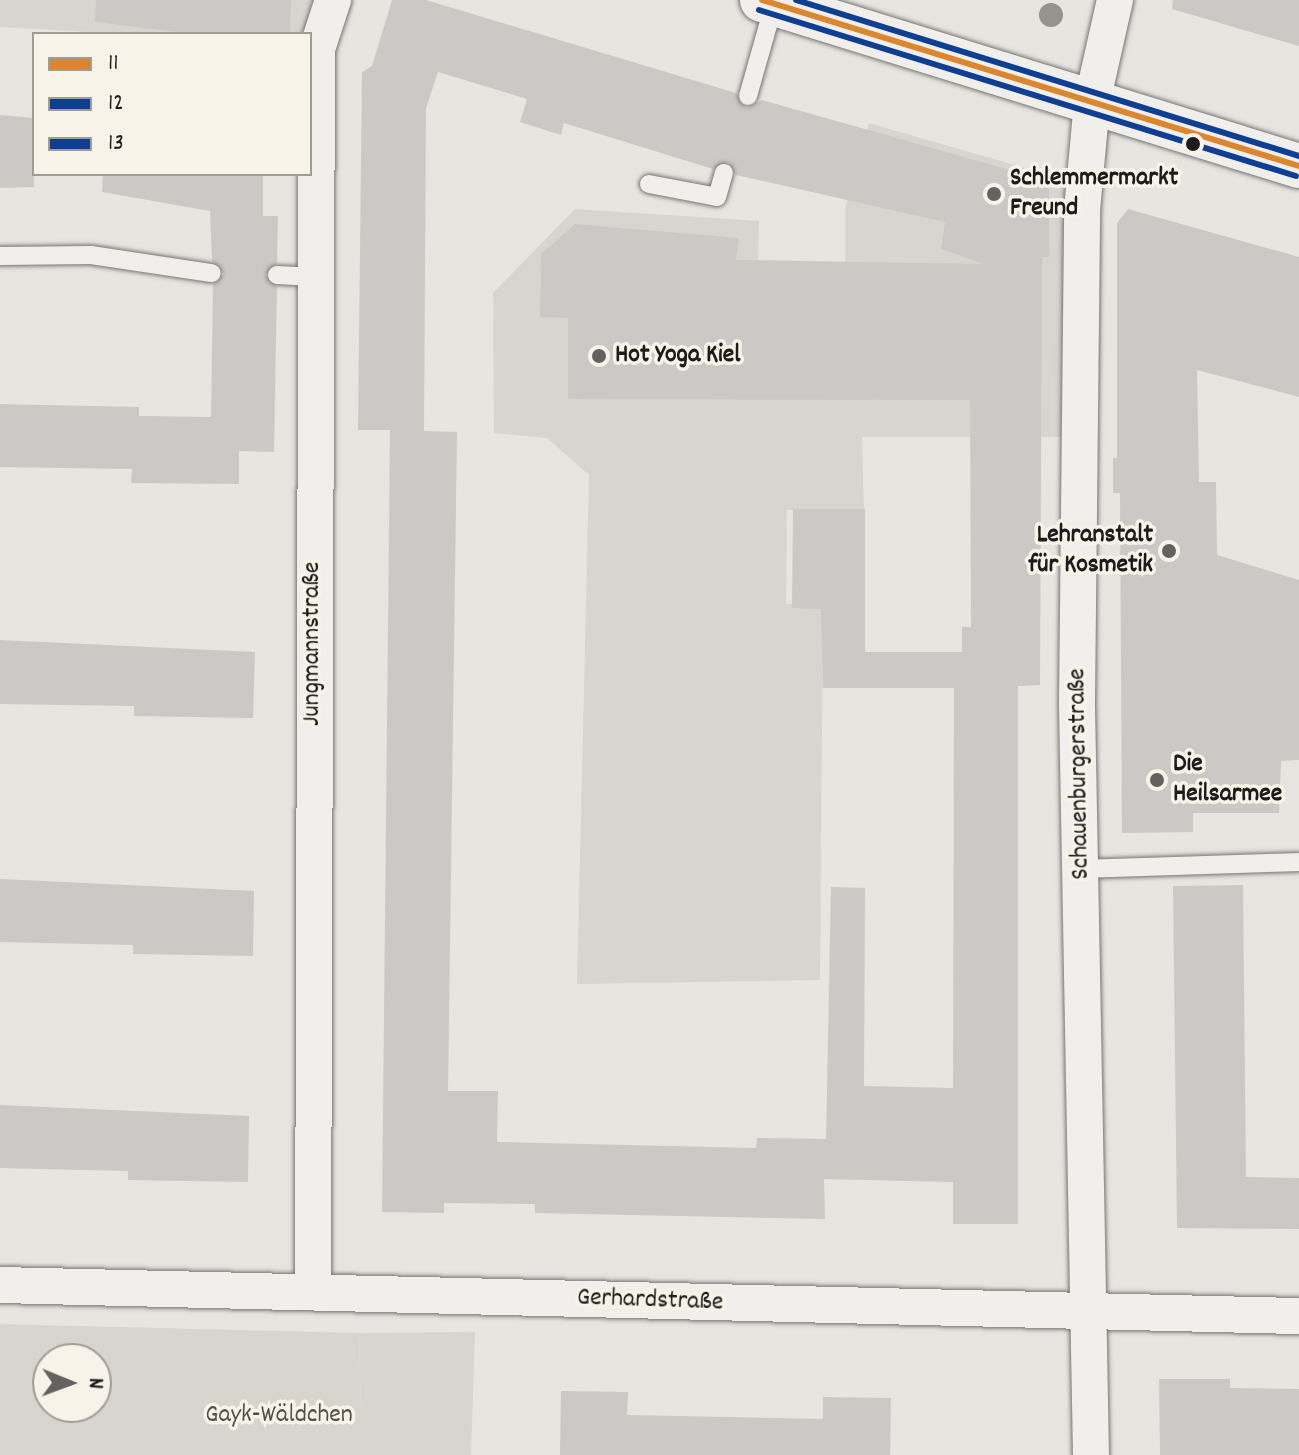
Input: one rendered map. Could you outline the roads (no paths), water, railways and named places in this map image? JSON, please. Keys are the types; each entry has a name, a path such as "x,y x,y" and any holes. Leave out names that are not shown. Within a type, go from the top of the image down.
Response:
{"main road":[{"path":"768,2 1299,166"}],"street":[{"name":"Jungmannstraße","path":"313,1291 317,49 333,0"},
{"name":"Schauenburgerstraße","path":"1091,1455 1092,1312 1081,869 1082,210 1092,102 1115,0"},
{"name":"Gerhardstraße","path":"0,1285 1299,1316"}],"lane":[{"path":"748,96 768,2"},
{"path":"649,184 717,197 724,173"},
{"path":"0,256 91,255 212,273"},
{"path":"277,275 315,277"},
{"path":"1081,869 1299,862"}],"place":[{"name":"Schlemmermarkt Freund","path":"994,194"},
{"name":"Hot Yoga Kiel","path":"599,356"},
{"name":"Lehranstalt für Kosmetik","path":"1169,551"},
{"name":"Die Heilsarmee","path":"1157,780"}],"park label":[{"name":"Gayk-Wäldchen","path":"279,1416"}]}
